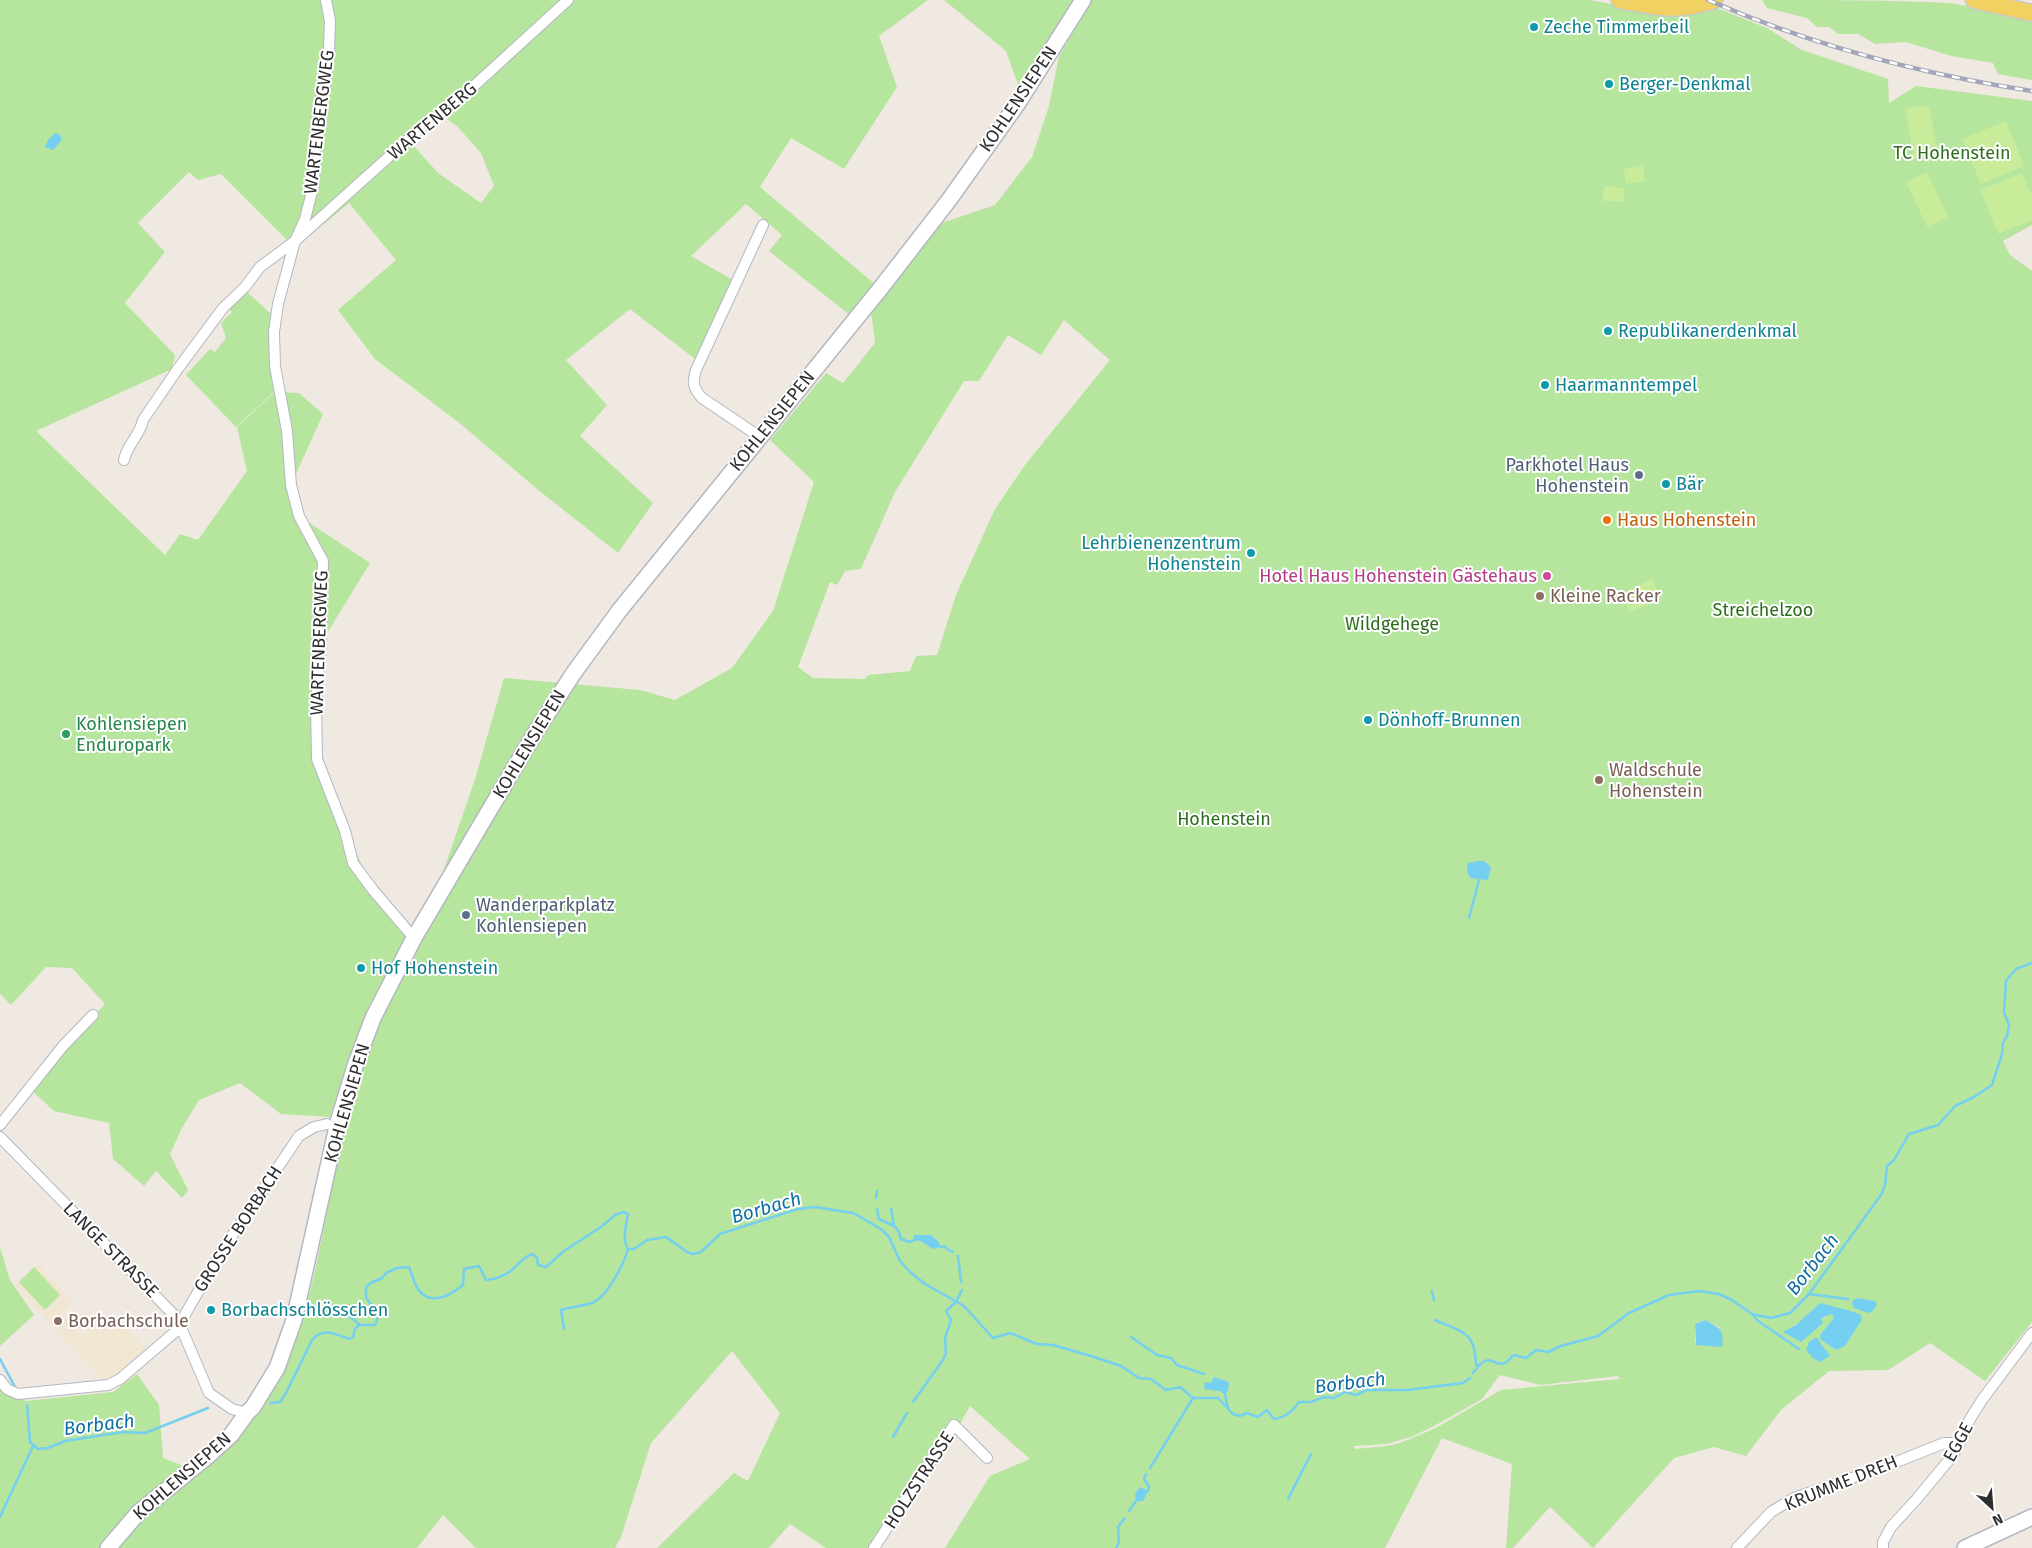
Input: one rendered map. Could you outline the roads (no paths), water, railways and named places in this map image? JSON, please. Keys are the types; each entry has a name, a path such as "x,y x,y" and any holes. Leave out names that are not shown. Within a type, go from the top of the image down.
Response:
{"main road":[{"path":"1620,0 1661,9 1688,7 1714,0"},
{"path":"1974,0 2032,13"}],"street":[{"name":"WARTENBERGWEG","path":"326,0 330,21 329,49 325,86 316,128 314,184 305,219 295,241 278,304 274,348 276,378 287,431 291,485 299,516 322,561 321,652 316,703 317,759 345,831 353,864 368,885 414,938"},
{"name":"WARTENBERG","path":"295,241 422,127 452,106 568,0"},
{"name":"KOHLENSIEPEN","path":"108,1548 139,1512 223,1442 253,1407 269,1383 286,1345 294,1320 338,1122 355,1066 373,1018 414,938 534,733 572,674 650,572 885,283 950,200 1018,104 1083,0"},
{"path":"760,436 702,398 696,391 693,381 696,370 763,225"},
{"name":"WARTENBERGWEG","path":"124,460 126,452 142,426 143,420 223,308 245,287 260,267 295,241"},
{"path":"0,1125 63,1046 92,1015"},
{"name":"GROSSE BORBACH","path":"0,1380 7,1389 18,1394 108,1385 127,1374 175,1332 221,1252 299,1136 314,1127 327,1124"},
{"name":"LANGE STRASSE","path":"0,1137 169,1308 180,1325 210,1393 232,1409 247,1413"},
{"name":"EGGE","path":"1883,1548 1891,1527 1947,1464 1982,1400 2032,1333"},
{"name":"HOLZSTRASSE","path":"874,1548 954,1425 987,1458"},
{"name":"KRUMME DREH","path":"1737,1548 1771,1512 1794,1498 1884,1467 1944,1443 1960,1443"},
{"path":"1965,1548 2032,1517"}],"water":[{"path":"55,133 61,136 61,141 53,150 45,147 48,140"},
{"path":"1484,861 1491,867 1488,880 1470,878 1467,871 1468,863"},
{"path":"931,1235 939,1242 940,1247 933,1249 915,1240 913,1236"},
{"path":"1858,1298 1875,1301 1877,1304 1874,1310 1868,1313 1854,1308 1853,1300"},
{"path":"1820,1303 1861,1315 1862,1320 1845,1346 1836,1350 1821,1340 1820,1335 1834,1318 1832,1314 1821,1318 1823,1323 1801,1342 1783,1332 1796,1325"},
{"path":"342,1306 349,1316 346,1318 340,1316 336,1310 336,1308"},
{"path":"1706,1320 1722,1333 1722,1347 1696,1345 1695,1324"},
{"path":"1818,1338 1830,1356 1820,1362 1813,1358 1806,1350 1809,1342"},
{"path":"1214,1377 1229,1382 1228,1391 1225,1395 1220,1391 1204,1389 1205,1382 1211,1383"},
{"path":"1140,1487 1148,1491 1143,1501 1136,1501 1135,1494"}],"waterway":[{"path":"1469,918 1479,880"},
{"name":"Borbach","path":"1473,1373 1488,1360 1501,1364 1508,1361 1514,1355 1526,1358 1536,1350 1548,1352 1561,1346 1598,1336 1629,1313 1669,1295 1699,1291 1719,1294 1732,1300 1752,1314 1771,1318 1790,1313 1809,1294 1881,1195 1885,1185 1887,1166 1894,1160 1909,1134 1938,1125 1955,1106 1974,1097 1992,1085 2009,1025 2004,1012 2006,981 2016,969 2032,963"},
{"path":"876,1198 877,1191"},
{"name":"Borbach","path":"271,1403 280,1402 285,1395 312,1340 316,1336 329,1333 349,1339 353,1337 355,1329 359,1325 375,1325 378,1317 366,1298 366,1287 397,1268 409,1267 418,1289 423,1294 428,1297 441,1298 463,1285 464,1269 479,1266 486,1280 493,1279 507,1274 524,1258 533,1254 537,1258 538,1265 546,1267 564,1251 601,1227 615,1215 623,1212 628,1214 625,1236 628,1249 634,1249 647,1240 666,1237 687,1252 693,1254 701,1252 720,1234 798,1209 815,1207 853,1213 881,1229 889,1237 900,1261 910,1272 925,1284 964,1306 993,1338 1010,1333 1037,1344 1053,1345 1094,1357 1121,1366 1139,1378 1151,1379 1166,1390 1180,1387 1193,1398 1218,1398 1233,1414 1240,1416 1247,1413 1258,1417 1267,1410 1274,1419 1288,1414 1299,1402 1311,1402 1324,1397 1334,1398 1345,1392 1356,1395 1367,1390 1407,1390 1463,1383 1470,1378"},
{"path":"877,1209 879,1219 894,1226 898,1230 901,1239 909,1242 915,1240"},
{"path":"891,1209 894,1226"},
{"path":"940,1247 945,1246 953,1252"},
{"path":"564,1329 561,1310 598,1300 614,1279 628,1249"},
{"path":"958,1256 961,1282"},
{"path":"913,1402 943,1360 946,1353 945,1338 951,1320 946,1311 956,1302 962,1290"},
{"path":"1432,1291 1434,1300"},
{"path":"1809,1294 1848,1299"},
{"path":"1753,1315 1758,1321 1799,1349"},
{"path":"349,1316 359,1324"},
{"path":"1435,1320 1460,1330 1470,1339 1478,1366"},
{"path":"1131,1337 1157,1355 1171,1358 1177,1365 1204,1374"},
{"name":"Borbach","path":"0,1359 15,1387"},
{"name":"Borbach","path":"1225,1395 1228,1408"},
{"path":"1150,1468 1193,1398"},
{"name":"Borbach","path":"27,1405 30,1442 38,1449 48,1448 65,1441 123,1432 145,1433 208,1408"},
{"path":"893,1437 907,1413"},
{"path":"0,1517 33,1446"},
{"path":"1288,1499 1311,1454"},
{"path":"1146,1474 1144,1479 1149,1486 1148,1491"},
{"path":"1129,1511 1136,1501"},
{"path":"1116,1548 1119,1542 1118,1527 1125,1518"}],"railway":[{"path":"1708,0 1786,31 1867,56 1949,76 2032,91"}],"place":[{"name":"Zeche Timmerbeil","path":"1534,27"},
{"name":"Berger-Denkmal","path":"1609,84"},
{"name":"Republikanerdenkmal","path":"1608,331"},
{"name":"Haarmanntempel","path":"1545,385"},
{"name":"Parkhotel Haus Hohenstein","path":"1639,475"},
{"name":"Bär","path":"1666,484"},
{"name":"Haus Hohenstein","path":"1607,520"},
{"name":"Lehrbienenzentrum Hohenstein","path":"1251,553"},
{"name":"Hotel Haus Hohenstein Gästehaus","path":"1547,576"},
{"name":"Kleine Racker","path":"1540,596"},
{"name":"Dönhoff-Brunnen","path":"1368,720"},
{"name":"Kohlensiepen Enduropark","path":"66,734"},
{"name":"Waldschule Hohenstein","path":"1599,780"},
{"name":"Wanderparkplatz Kohlensiepen","path":"466,915"},
{"name":"Hof Hohenstein","path":"361,968"},
{"name":"Borbachschlösschen","path":"211,1310"},
{"name":"Borbachschule","path":"58,1321"}],"park label":[{"name":"TC Hohenstein","path":"1952,153"},
{"name":"Streichelzoo","path":"1763,610"},
{"name":"Wildgehege","path":"1392,624"},
{"name":"Hohenstein","path":"1224,819"}]}
